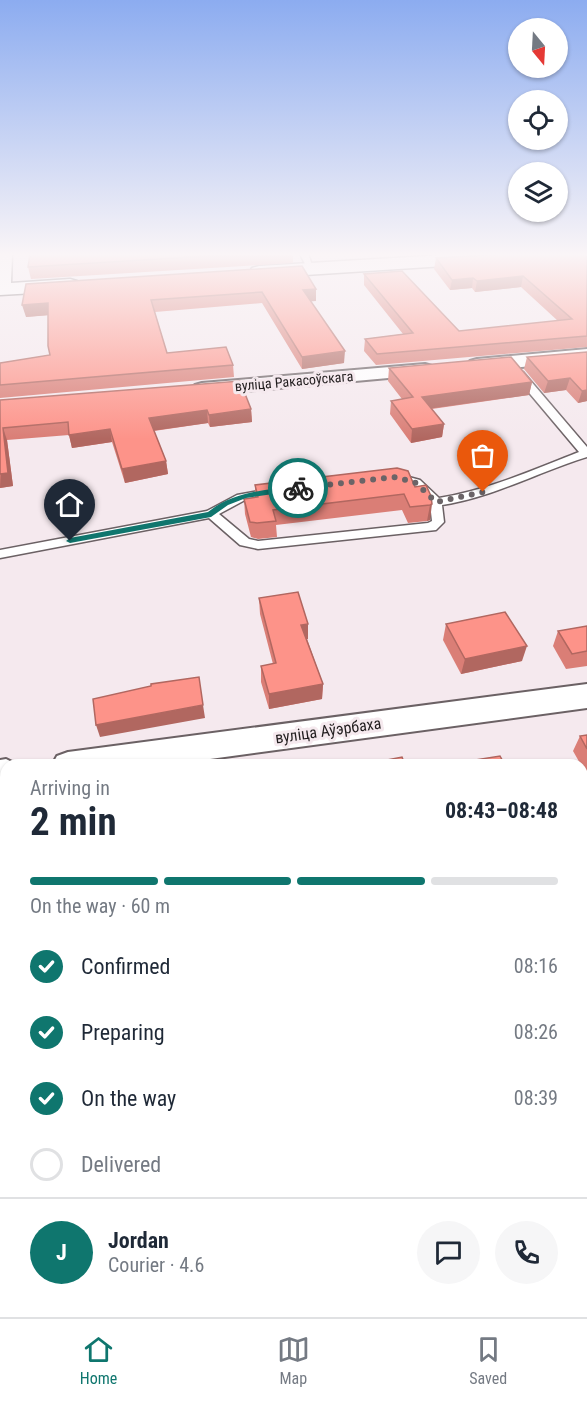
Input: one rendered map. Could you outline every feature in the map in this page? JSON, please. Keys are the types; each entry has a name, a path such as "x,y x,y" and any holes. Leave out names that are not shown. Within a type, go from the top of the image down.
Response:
{"street":[{"name":"вуліца Ракасоўскага","path":"187,390 587,355"},
{"name":"вуліца Аўэрбаха","path":"113,759 587,696"}],"lane":[{"path":"436,502 469,497 497,488 586,453 510,362"},
{"path":"211,514 244,542 258,545 431,527 438,522 436,502 416,483 396,477 381,477"},
{"path":"0,554 211,514 225,503 244,496 290,490"}],"building":[{"path":"48,315 156,315 167,353 226,347 233,365 0,385 0,363 50,355"},
{"path":"276,315 321,315 345,351 302,357"},
{"path":"398,315 444,315 459,331 572,319 568,315 587,315 587,336 377,354 365,339 413,333"},
{"path":"587,352 587,390 582,391 570,378 548,381 527,357"},
{"path":"511,357 532,382 422,397 444,424 412,429 391,401 413,397 389,368"},
{"path":"240,381 251,409 209,415 207,410 149,418 166,461 122,469 110,429 69,435 68,422 3,428 8,473 0,474 0,400"},
{"path":"397,468 408,471 415,487 426,485 432,504 410,507 404,494 273,510 276,521 250,522 244,499 258,497 255,485"},
{"path":"298,592 308,624 301,625 323,684 269,694 261,666 276,663 259,598"},
{"path":"505,612 527,646 465,659 446,624"},
{"path":"587,626 587,651 572,654 558,631"},
{"path":"199,677 203,705 96,725 93,699 151,686 151,684"},
{"path":"587,735 587,749 580,736"},
{"path":"500,756 502,759 481,759"}],"way so far":[{"path":"298,488 396,477 416,483 436,502 469,497 483,492"}],"route":[{"path":"70,541 211,514 225,503 244,496 298,488"}]}
